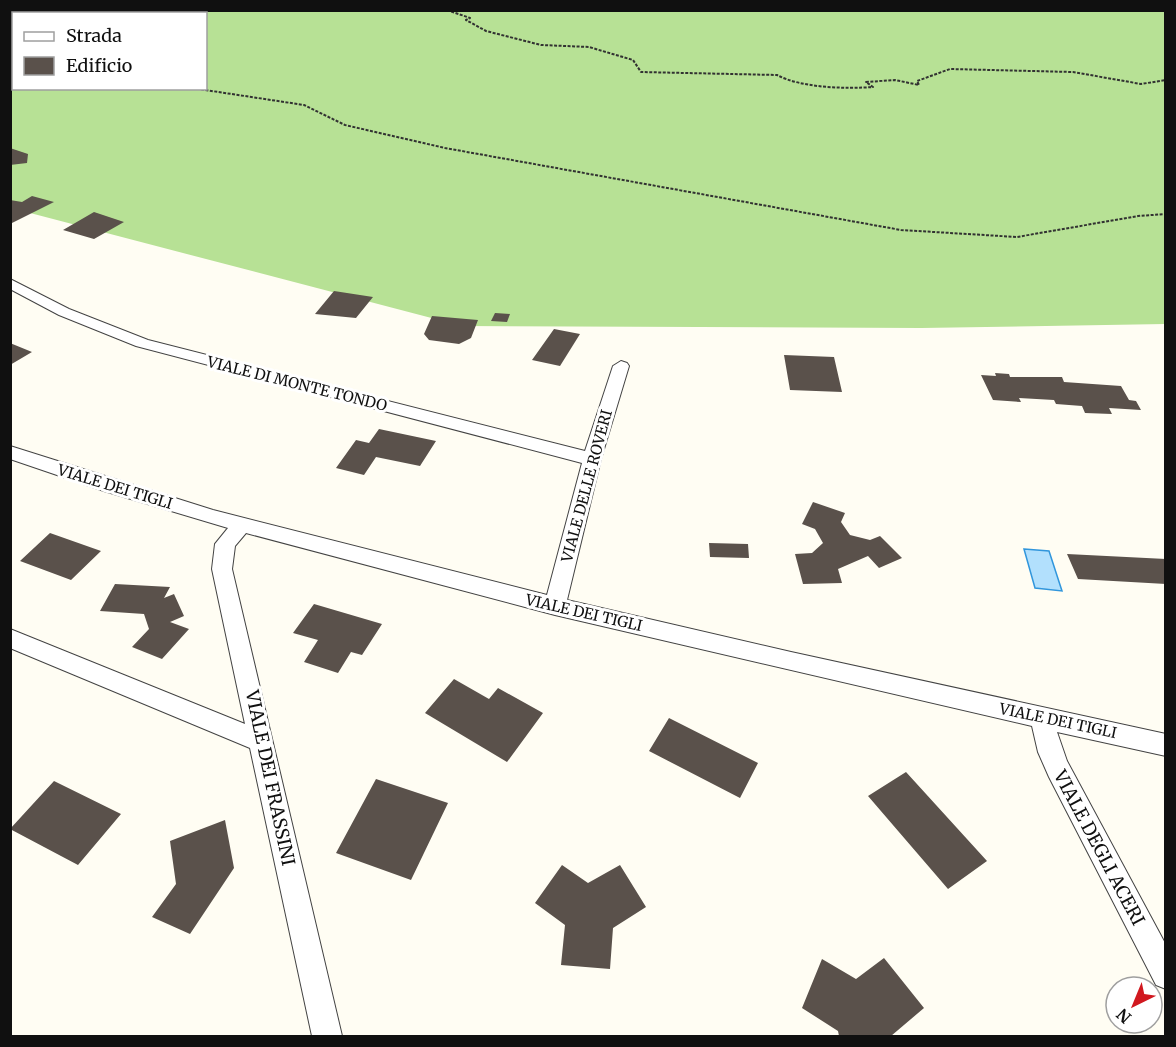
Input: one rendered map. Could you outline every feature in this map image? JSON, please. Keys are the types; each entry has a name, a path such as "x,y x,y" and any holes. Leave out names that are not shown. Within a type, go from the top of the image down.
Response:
{"street":[{"name":"VIALE DI MONTE TONDO","path":"10,283 64,312 142,343 592,459"},
{"name":"VIALE DELLE ROVERI","path":"555,607 592,459 621,366"},
{"name":"VIALE DEI TIGLI","path":"10,453 93,483 241,526 555,607 1166,745"},
{"name":"VIALE DEI FRASSINI","path":"241,526 225,544 221,563 263,742 327,1036"},
{"path":"10,638 263,742"},
{"name":"VIALE DEGLI ACERI","path":"1042,718 1050,752 1058,769 1166,975"}],"path":[{"path":"447,10 470,18 466,20 486,31 545,46 589,47 633,60 641,72 777,75 786,80 847,89 873,87 866,82 895,80 919,85 917,81 950,69 1073,72 1141,84 1166,80"},
{"path":"205,90 304,105 345,125 445,148 901,230 1017,237 1138,216 1166,214"}],"green space":[{"path":"10,11 1165,11 1165,324 921,328 462,326 11,208"}],"water":[{"path":"1024,549 1049,551 1062,591 1035,588"}],"building":[{"path":"10,148 28,154 27,163 10,165"},
{"path":"32,196 54,202 10,224 10,200 22,202"},
{"path":"94,212 124,222 94,239 63,230"},
{"path":"334,291 373,297 356,318 315,314"},
{"path":"495,313 510,314 507,322 491,321"},
{"path":"432,316 478,320 471,338 459,344 429,340 424,334"},
{"path":"554,329 580,334 560,366 532,360"},
{"path":"10,343 32,352 10,365"},
{"path":"784,355 834,357 842,392 790,390"},
{"path":"995,373 1009,374 1010,377 1062,377 1064,382 1121,386 1129,400 1136,401 1141,410 1109,408 1112,414 1085,413 1082,406 1056,404 1054,400 1019,398 1021,402 993,400 981,375 996,376"},
{"path":"379,429 436,441 420,466 376,457 364,475 336,468 356,440 369,443"},
{"path":"813,502 845,513 841,522 850,535 870,540 880,536 902,558 879,568 868,556 838,569 842,583 803,584 795,554 812,553 823,543 815,529 802,524"},
{"path":"50,533 101,551 71,580 20,561"},
{"path":"709,543 748,544 749,558 710,557"},
{"path":"1067,554 1166,559 1166,584 1078,579"},
{"path":"115,584 170,587 164,598 174,594 184,616 170,622 189,629 162,659 132,647 149,629 144,614 100,611"},
{"path":"314,604 382,624 362,655 351,652 338,673 304,662 318,640 293,633"},
{"path":"454,679 489,699 498,688 543,713 507,762 425,713"},
{"path":"669,718 758,763 740,798 649,751"},
{"path":"906,772 987,861 948,889 868,796"},
{"path":"376,779 448,803 411,880 336,853"},
{"path":"54,781 121,814 78,865 10,829"},
{"path":"225,820 234,868 190,934 152,917 176,884 170,841"},
{"path":"562,865 588,883 620,865 646,907 613,928 610,969 561,965 565,925 535,903"},
{"path":"884,958 924,1008 891,1036 839,1036 838,1031 802,1008 822,959 856,979"}]}
